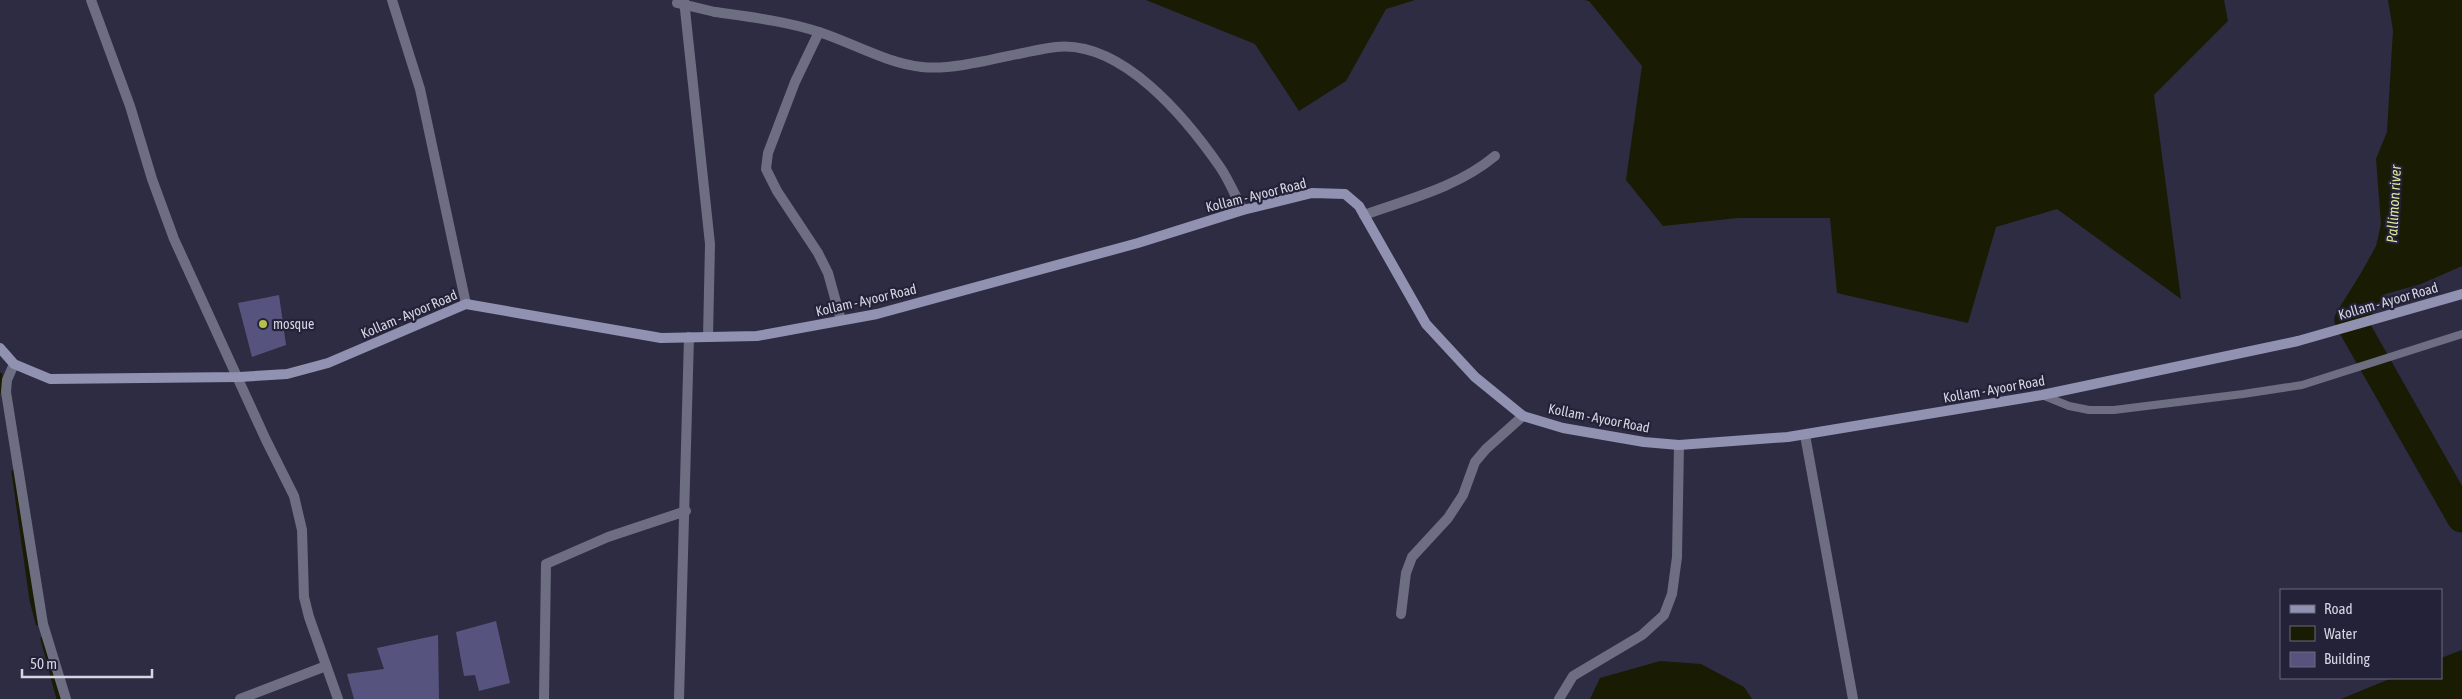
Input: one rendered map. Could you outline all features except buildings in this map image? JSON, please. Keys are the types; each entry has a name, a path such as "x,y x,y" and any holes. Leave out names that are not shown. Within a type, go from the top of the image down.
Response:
{"main road":[{"name":"Kollam - Ayoor Road","path":"0,348 14,364 50,379 239,377 287,374 328,363 466,304 661,338 757,336 877,314 1138,243 1243,210 1312,194 1329,193 1344,194 1359,206 1426,324 1475,377 1523,416 1563,428 1644,442 1679,445 1805,434 2042,395 2298,341 2458,295"}],"street":[{"path":"91,0 130,106 152,180 174,239 300,512 304,597 309,617 338,699"},
{"path":"392,0 420,89 466,304"},
{"path":"708,337 710,244 678,1 715,12 770,19 819,32 904,64 924,67 948,67 1019,52 1059,47 1094,50 1136,73 1180,115 1221,168 1243,210"},
{"path":"819,32 794,82 768,153 766,169 777,191 828,273 842,320"},
{"path":"1364,215 1455,182 1479,169 1495,156"},
{"path":"679,699 686,511 689,337"},
{"path":"14,364 6,392 43,624 66,699"},
{"path":"1401,614 1406,573 1412,557 1448,518 1463,495 1475,462 1486,449 1523,416"},
{"path":"1805,434 1853,699"},
{"path":"1559,699 1573,676 1642,635 1664,615 1672,594 1677,557 1679,445"},
{"path":"544,699 546,564 608,537 686,511"},
{"path":"240,699 326,666"}],"lane":[{"path":"2042,395 2069,406 2089,410 2114,410 2171,405 2302,385 2459,335"}],"water":[{"path":"1146,0 1415,0 1386,9 1346,81 1299,111 1255,44"},
{"path":"1584,0 2224,0 2228,21 2154,95 2181,299 2057,209 1996,227 1968,323 1837,293 1830,218 1738,218 1663,226 1626,180 1642,66 1589,1"},
{"path":"2388,0 2462,0 2462,266 2421,284 2343,306 2376,246 2381,224 2376,159 2387,132 2393,30"},
{"path":"2462,650 2462,699 2341,699 2390,679 2442,679 2442,658"},
{"path":"1660,661 1701,664 1744,687 1752,699 1590,699 1600,678"}],"waterway":[{"name":"Pallimon river","path":"2385,264 2350,320 2462,517"},
{"path":"0,375 2,391"},
{"path":"14,472 32,600 38,623"},
{"path":"43,639 59,699"}],"place":[{"name":"mosque","path":"263,324"}]}
